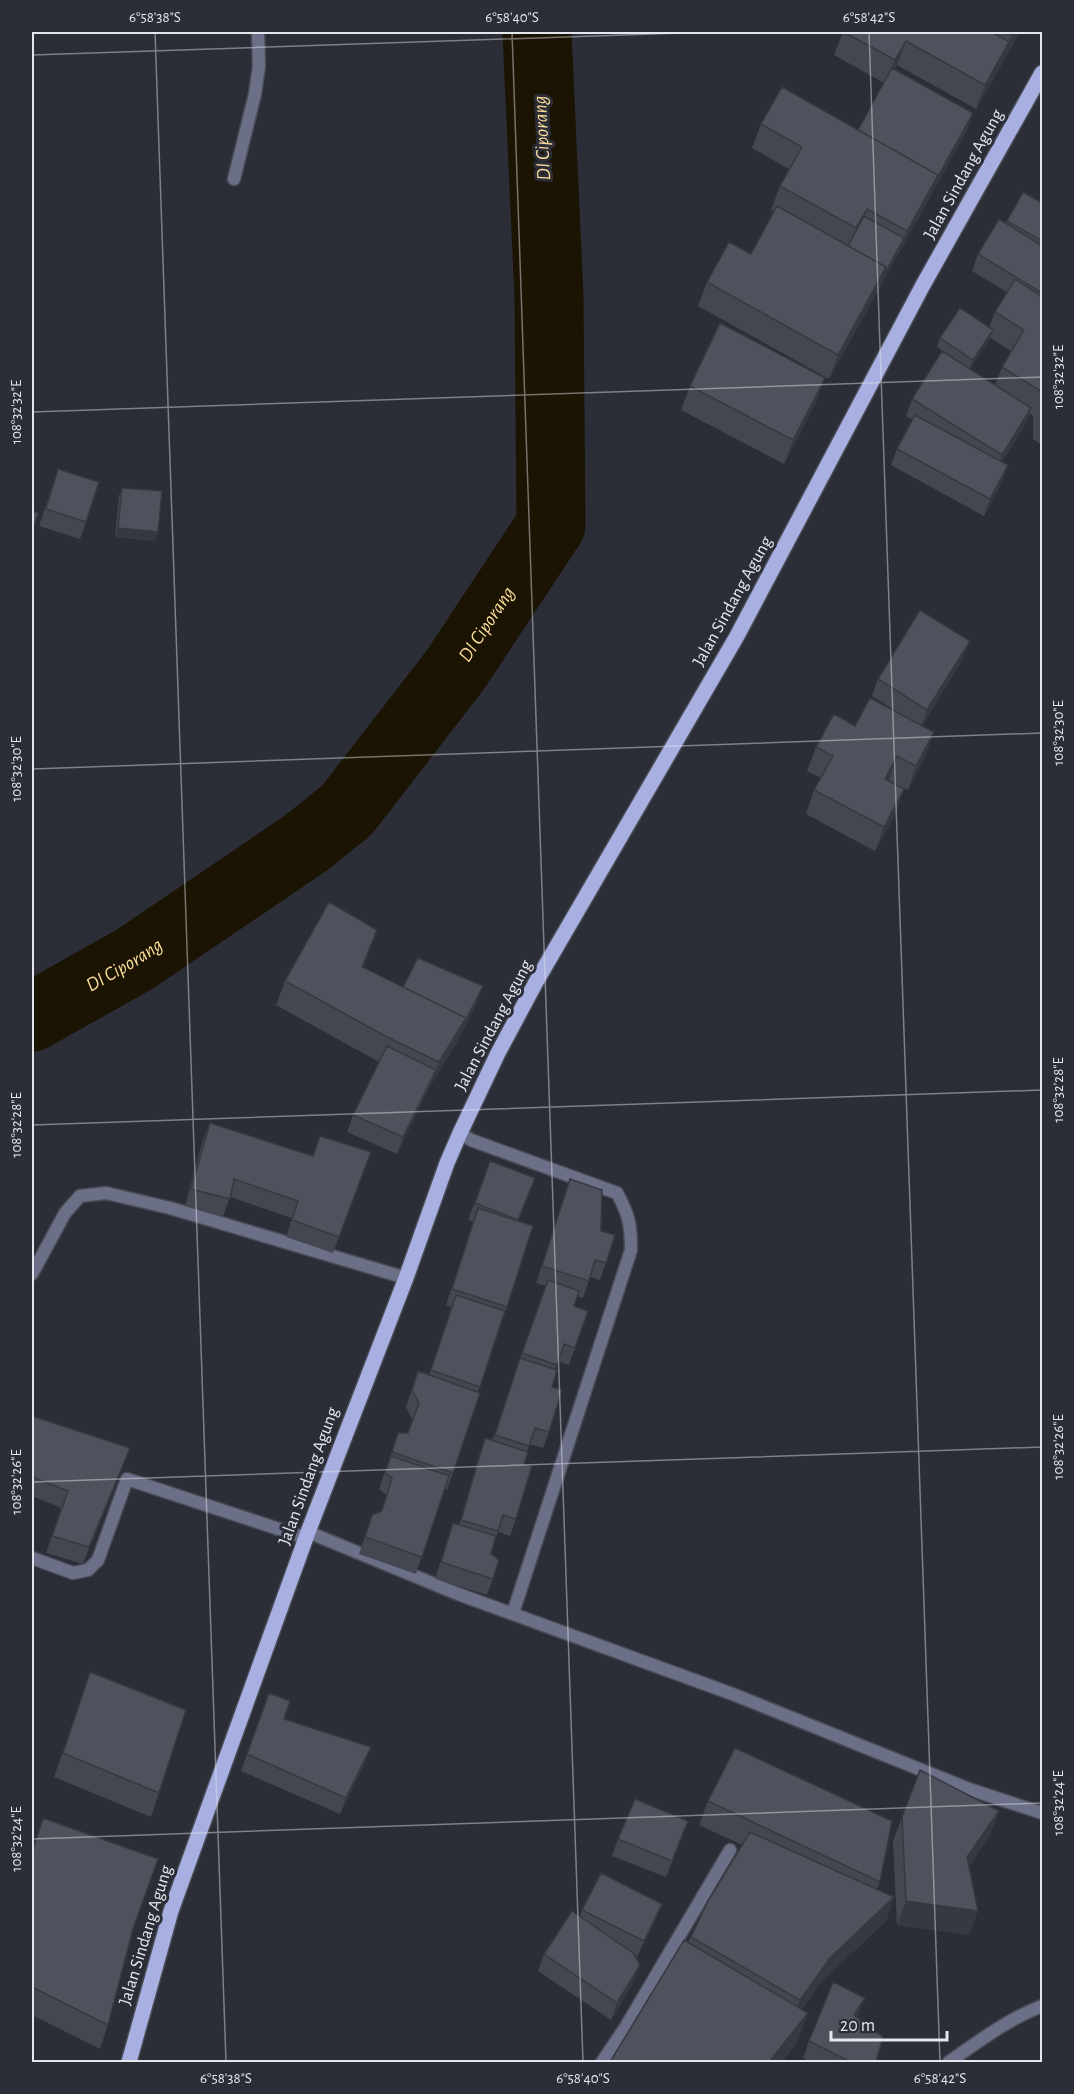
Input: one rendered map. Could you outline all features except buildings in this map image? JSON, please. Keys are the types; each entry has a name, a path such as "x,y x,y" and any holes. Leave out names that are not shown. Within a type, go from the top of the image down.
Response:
{"main road":[{"name":"Jalan Sindang Agung","path":"129,2062 171,1911 307,1535 460,1133 498,1053 536,982 736,636 923,285 1042,73"}],"street":[{"path":"234,179 255,94 259,66 258,32"},
{"path":"460,1133 471,1140 616,1193 627,1212 631,1229 631,1250 513,1613"},
{"path":"32,1274 65,1213 80,1196 106,1193 170,1208 406,1278"},
{"path":"32,1558 73,1573 88,1570 98,1560 127,1479 307,1535 458,1594 735,1695 969,1789 1042,1813"},
{"path":"602,2062 730,1850"},
{"path":"949,2062 1000,2027 1042,2006"}],"waterway":[{"name":"DI Ciporang","path":"32,1017 135,959 306,843 347,810 456,669 551,525 549,297 537,32"}]}
